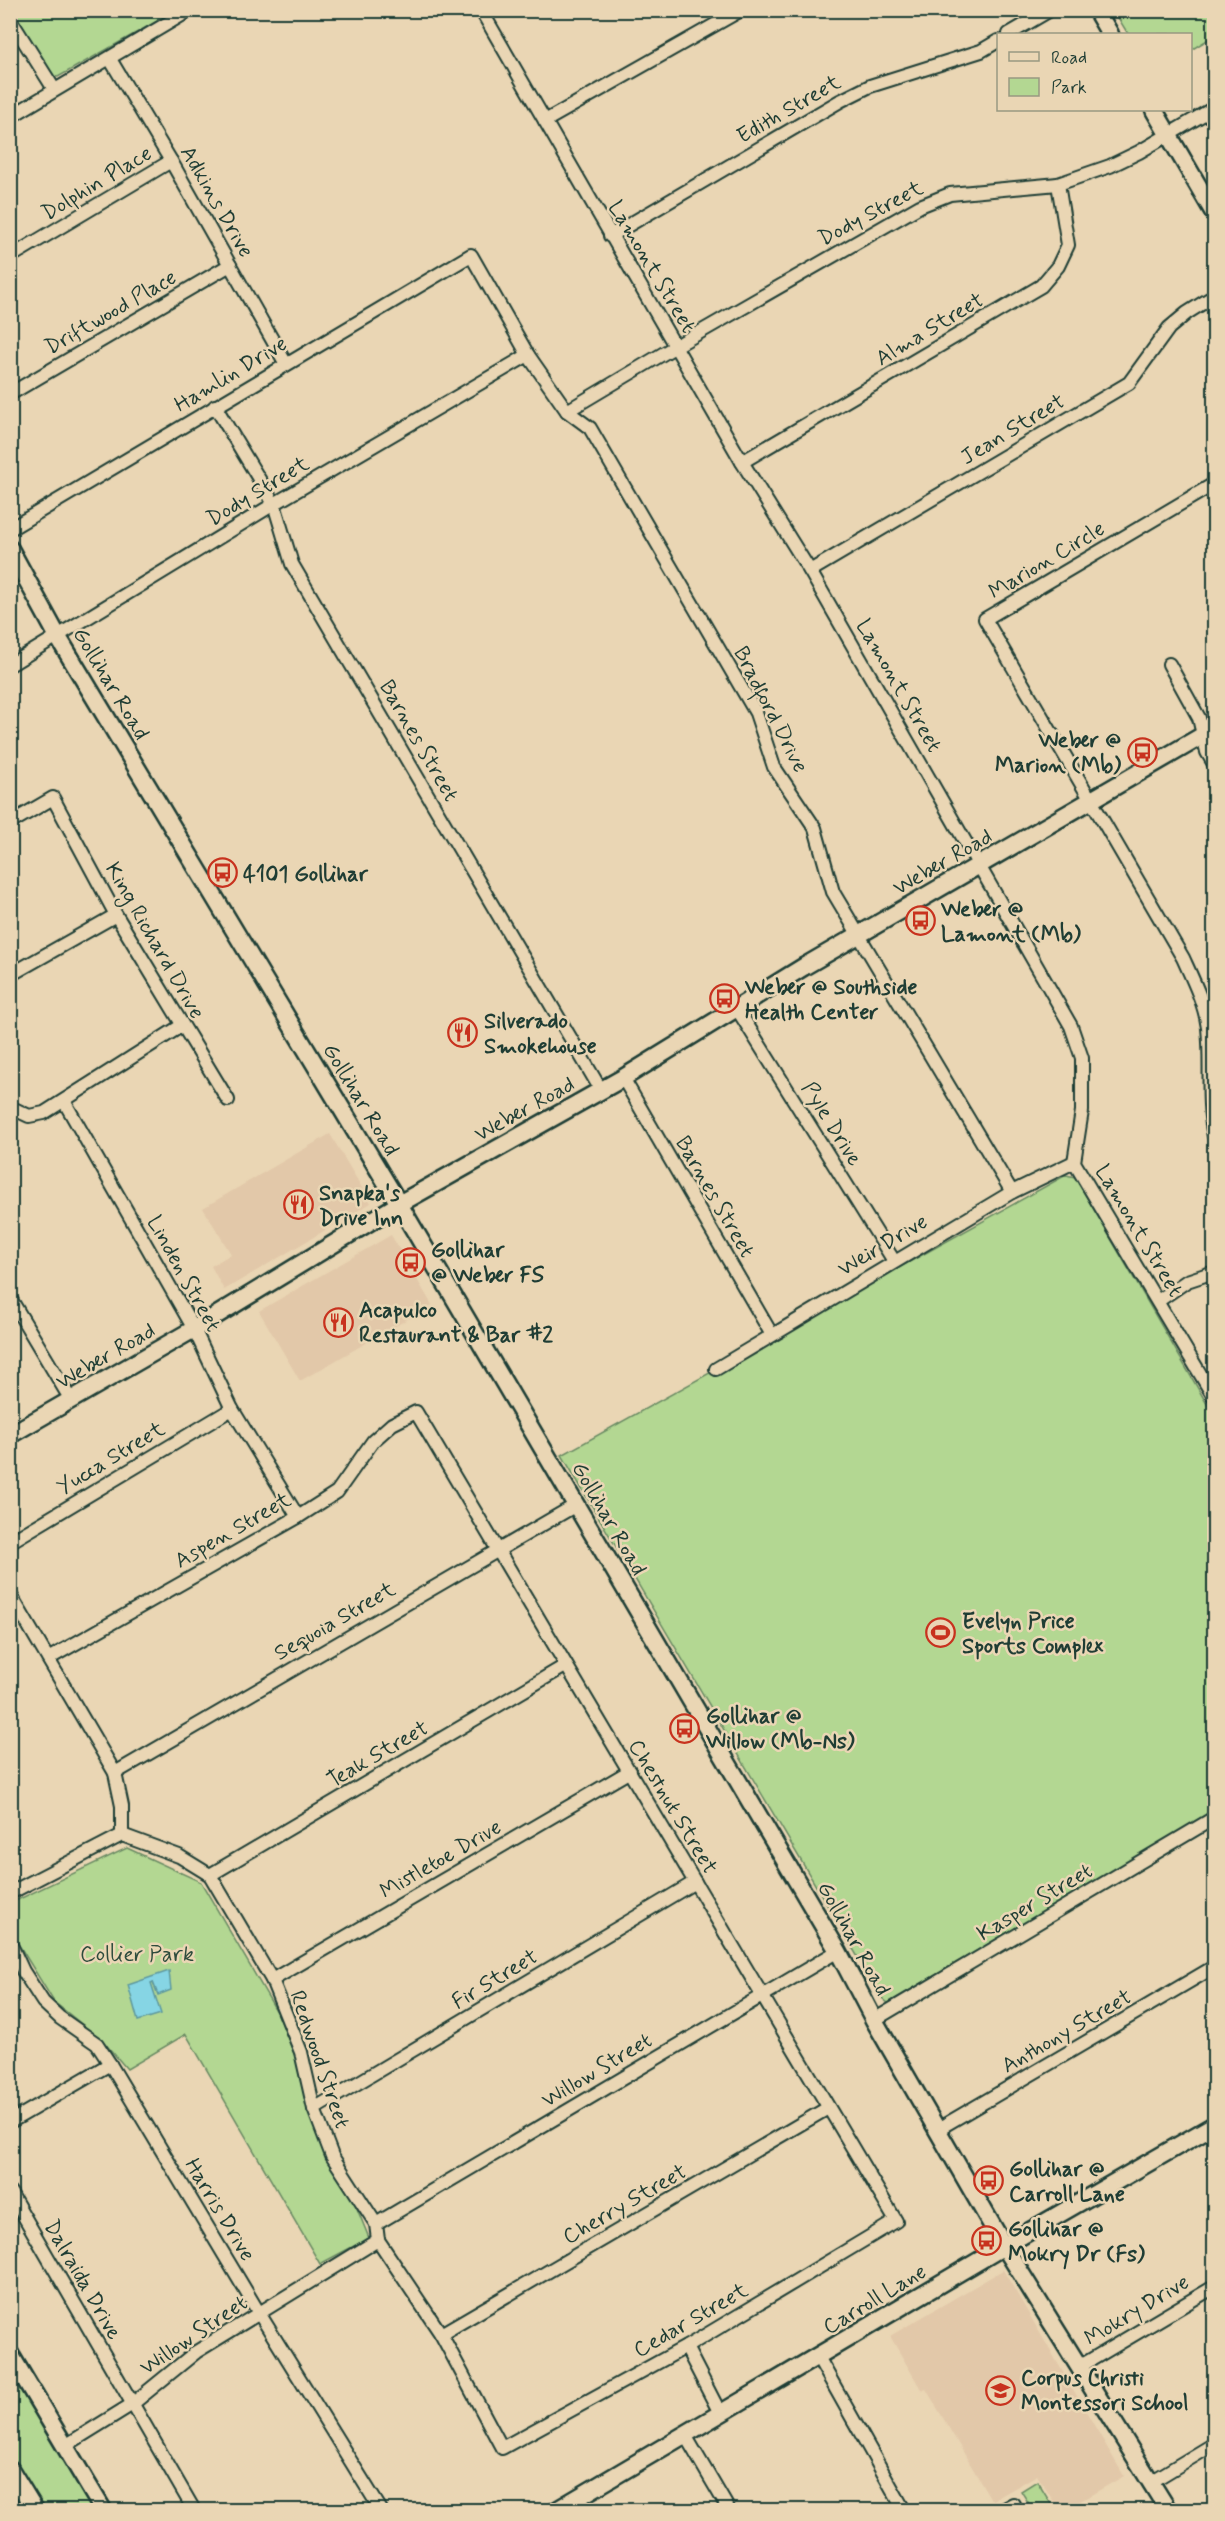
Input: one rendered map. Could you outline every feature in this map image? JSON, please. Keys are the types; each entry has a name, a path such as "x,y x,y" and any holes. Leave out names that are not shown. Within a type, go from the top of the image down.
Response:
{"main road":[{"path":"1096,10 1109,33"},
{"path":"1155,111 1215,213"},
{"name":"Gollihar Road","path":"10,549 58,637 399,1204 838,1951 874,2020 939,2129 1004,2246 1168,2511"},
{"name":"Weber Road","path":"10,1435 194,1329 399,1204 623,1078 736,1007 1209,732"},
{"name":"Carroll Lane","path":"557,2511 1004,2246 1215,2125"},
{"path":"10,2354 103,2511"},
{"path":"10,2469 35,2511"}],"street":[{"path":"10,117 190,10"},
{"name":"Lamont Street","path":"481,10 742,462 810,572 1071,1026 1082,1058 1082,1111 1074,1162 1215,1398"},
{"path":"545,121 741,10"},
{"path":"1012,33 1050,10"},
{"path":"10,19 54,89"},
{"name":"Edith Street","path":"610,236 840,101 870,86 981,51 997,42"},
{"name":"Adkins Drive","path":"110,59 171,161 286,364"},
{"name":"Dody Street","path":"567,411 676,345 893,221 950,194 1058,184 1110,166 1139,152 1215,108"},
{"name":"Dolphin Place","path":"10,257 171,161"},
{"name":"Alma Street","path":"742,462 1041,286 1058,266 1068,245 1058,184"},
{"name":"Hamlin Drive","path":"10,530 471,255 528,355"},
{"name":"Driftwood Place","path":"10,394 230,265"},
{"name":"Jean Street","path":"810,572 1129,383 1169,328 1187,313 1215,296"},
{"path":"528,355 567,411"},
{"name":"Dody Street","path":"10,665 274,504 528,355"},
{"name":"Barnes Street","path":"215,406 274,504 292,564 600,1090"},
{"name":"Bradford Drive","path":"567,411 590,428 756,713 774,767 815,828 833,892 1012,1192"},
{"name":"Marion Circle","path":"1091,799 985,619 1215,484"},
{"path":"1169,664 1209,732 1207,752 1215,764"},
{"name":"King Richard Drive","path":"10,823 53,798 116,915 181,1026 228,1100"},
{"path":"1091,799 1183,958 1198,993 1208,1028 1209,1112 1215,1136"},
{"path":"10,975 116,915"},
{"name":"Pyle Drive","path":"736,1007 894,1261"},
{"path":"10,1107 29,1116 44,1113 181,1026"},
{"name":"Barnes Street","path":"623,1078 772,1335"},
{"name":"Linden Street","path":"64,1101 194,1329 232,1409 298,1516"},
{"name":"Weir Drive","path":"716,1369 1012,1192 1074,1162"},
{"path":"1158,1301 1187,1281 1215,1272"},
{"path":"10,1298 71,1400"},
{"name":"Yucca Street","path":"10,1542 232,1409"},
{"name":"Aspen Street","path":"48,1659 337,1492 373,1441 392,1424 416,1412"},
{"name":"Chestnut Street","path":"416,1412 896,2222"},
{"name":"Sequoia Street","path":"115,1773 576,1505"},
{"path":"10,1594 115,1773 123,1806 122,1835 12,1891"},
{"name":"Teak Street","path":"210,1875 565,1666"},
{"name":"Mistletoe Drive","path":"272,1980 630,1771"},
{"name":"Kasper Street","path":"874,2020 1215,1818"},
{"name":"Redwood Street","path":"122,1835 179,1856 210,1875 272,1980 301,2052 314,2109 332,2156 376,2224 378,2240 441,2334 502,2448"},
{"name":"Fir Street","path":"314,2109 695,1882"},
{"name":"Harris Drive","path":"10,1943 23,1971 43,2002 60,2018 97,2044 381,2511"},
{"name":"Willow Street","path":"376,2224 838,1951"},
{"name":"Anthony Street","path":"939,2129 1215,1967"},
{"path":"10,1978 23,1971"},
{"path":"10,2122 110,2064"},
{"name":"Cherry Street","path":"441,2334 828,2108"},
{"name":"Dalraida Drive","path":"10,2192 194,2511"},
{"name":"Cedar Street","path":"502,2448 686,2347 896,2222"},
{"name":"Willow Street","path":"65,2446 131,2405 196,2352 378,2240"},
{"name":"Mokry Drive","path":"1079,2367 1215,2287"},
{"path":"686,2347 721,2415"},
{"path":"818,2357 904,2511"},
{"path":"685,2435 729,2511"},
{"path":"1151,2482 1215,2444"},
{"path":"1002,2511 1013,2504"}],"shaded area":[{"path":"330,1134 371,1203 224,1290 211,1266 231,1254 203,1208"},
{"path":"391,1235 432,1305 300,1381 259,1311"},
{"name":"Corpus Christi Montessori School","path":"1003,2270 1124,2476 1065,2510 1059,2510 1037,2475 992,2501 926,2389 922,2391 890,2336"}],"green space":[{"path":"14,11 175,11 58,77 51,76"},
{"path":"1114,11 1214,11 1214,36 1192,49 1192,33 1127,33"},
{"name":"Evelyn Price Sports Complex","path":"1066,1175 1075,1177 1214,1416 1214,1812 888,2003 882,1998 562,1455"},
{"name":"Collier Park","path":"127,1848 201,1882 277,2012 369,2238 320,2264 186,2034 127,2069 103,2041 54,2002 11,1932 13,1902"},
{"path":"10,2370 94,2510 42,2510 11,2456"},
{"path":"1037,2481 1054,2509 1033,2510 1021,2491"}],"water":[{"path":"169,1971 171,1990 158,1995 153,1982 151,1983 161,2014 138,2021 128,1985"}],"place":[{"name":"Weber @ Marion (Mb)","path":"1142,752"},
{"name":"4101 Gollihar","path":"222,873"},
{"name":"Weber @ Lamont (Mb)","path":"920,921"},
{"name":"Weber @ Southside Health Center","path":"724,999"},
{"name":"Silverado Smokehouse","path":"463,1033"},
{"name":"Snapka's Drive Inn","path":"298,1205"},
{"name":"Gollihar @ Weber FS","path":"410,1262"},
{"name":"Acapulco Restaurant & Bar #2","path":"338,1322"},
{"name":"Evelyn Price Sports Complex","path":"941,1633"},
{"name":"Gollihar @ Willow (Mb-Ns)","path":"685,1728"},
{"name":"Gollihar @ Carroll Lane","path":"988,2181"},
{"name":"Gollihar @ Mokry Dr (Fs)","path":"987,2241"},
{"name":"Corpus Christi Montessori School","path":"1000,2390"}]}
